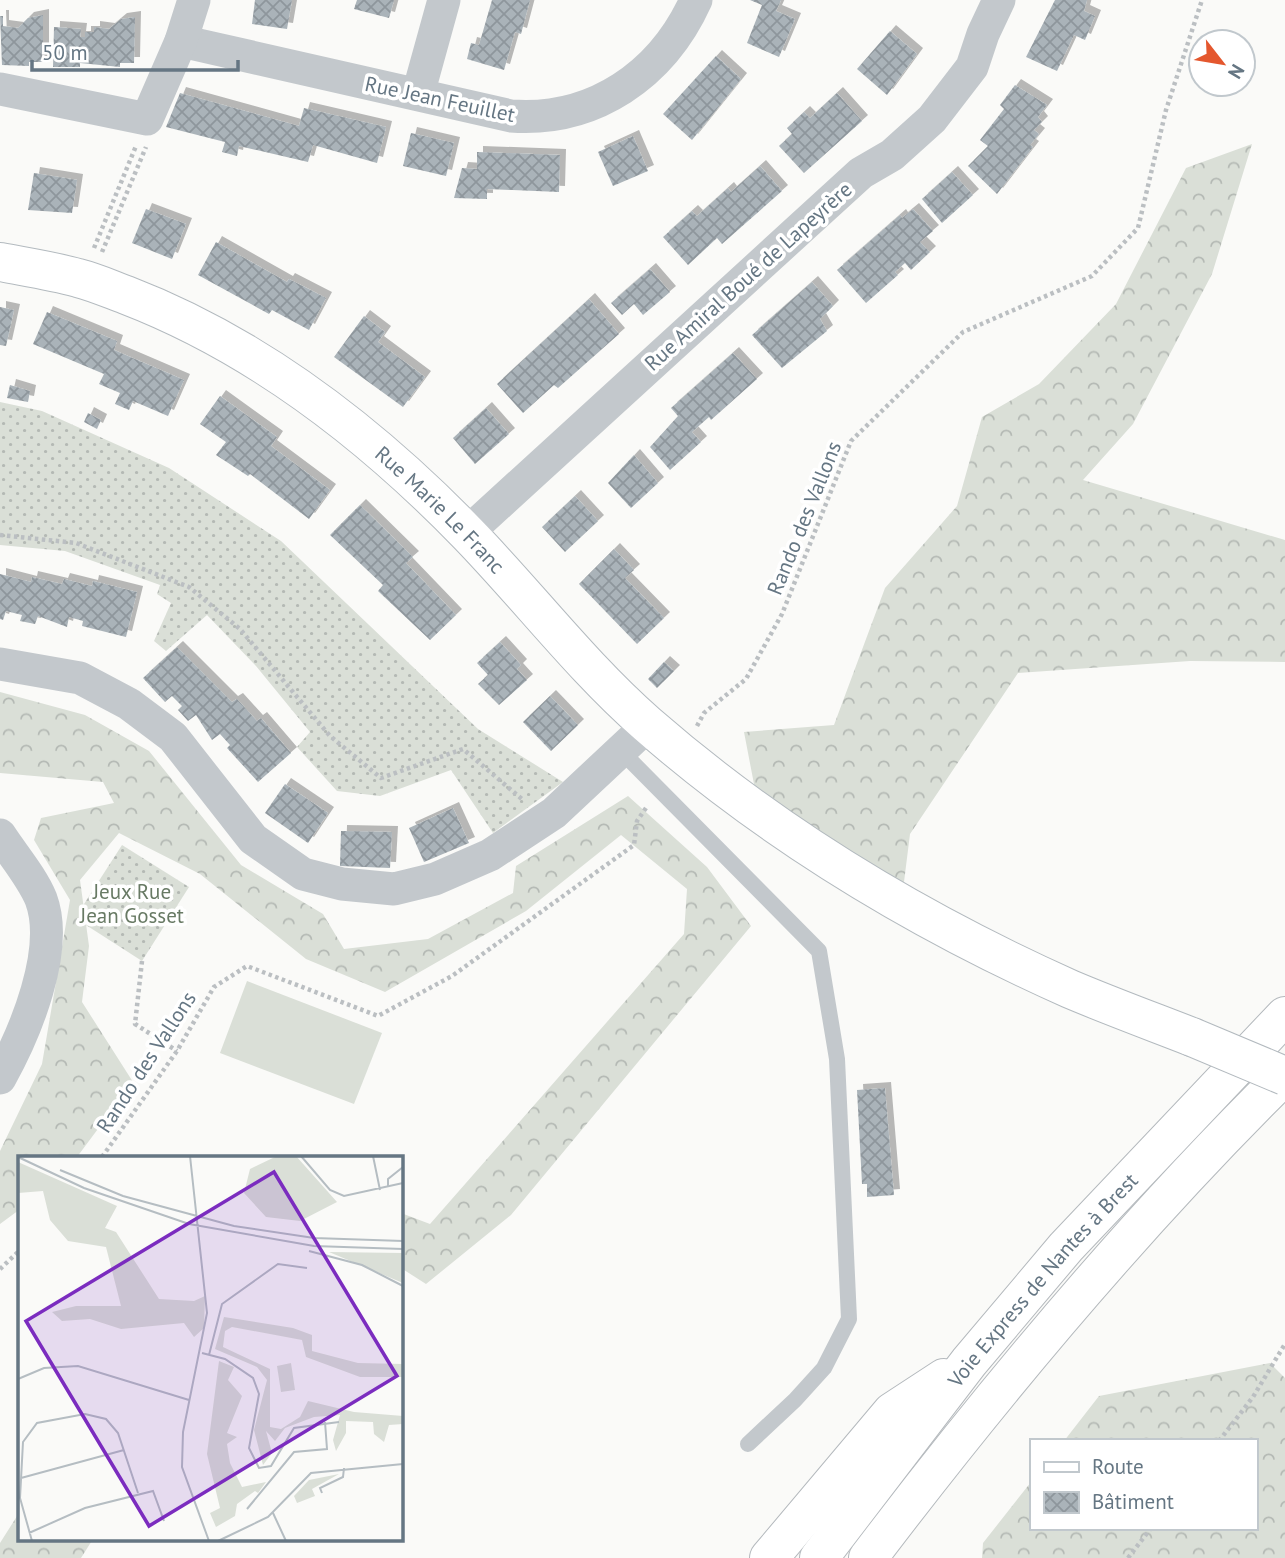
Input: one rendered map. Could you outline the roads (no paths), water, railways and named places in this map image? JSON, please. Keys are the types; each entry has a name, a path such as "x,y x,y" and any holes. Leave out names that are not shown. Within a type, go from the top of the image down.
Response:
{"main road":[{"name":"Rue Marie Le Franc","path":"0,262 85,280 176,314 262,362 337,417 467,533 605,685 649,725 819,855 899,903 1071,989 1285,1075"},
{"name":"Voie Express de Nantes à Brest","path":"819,1558 969,1362 1066,1247 1285,1016"},
{"name":"Voie Express de Nantes à Brest","path":"868,1558 967,1427 1052,1324 1144,1220 1285,1075"},
{"path":"769,1558 892,1412 969,1362"}],"street":[{"path":"0,89 147,119 181,41 194,0"},
{"path":"418,94 444,0"},
{"name":"Rue Jean Feuillet","path":"181,41 511,116 552,116 582,110 611,97 645,71 676,36 696,0"},
{"name":"Rue Amiral Boué de Lapeyrère","path":"467,533 861,173 892,155 932,120 972,67 983,34 999,0"},
{"path":"0,664 80,678 129,704 173,737 253,839 303,874 342,884 394,889 435,879 490,855 545,819 649,725"},
{"path":"0,835 41,899 46,942 31,1013 0,1078"}],"lane":[{"path":"621,751 819,951 837,1059 849,1319 824,1368 795,1400 748,1444"}],"park label":[{"name":"Jeux Rue Jean Gosset","path":"132,903"}]}
